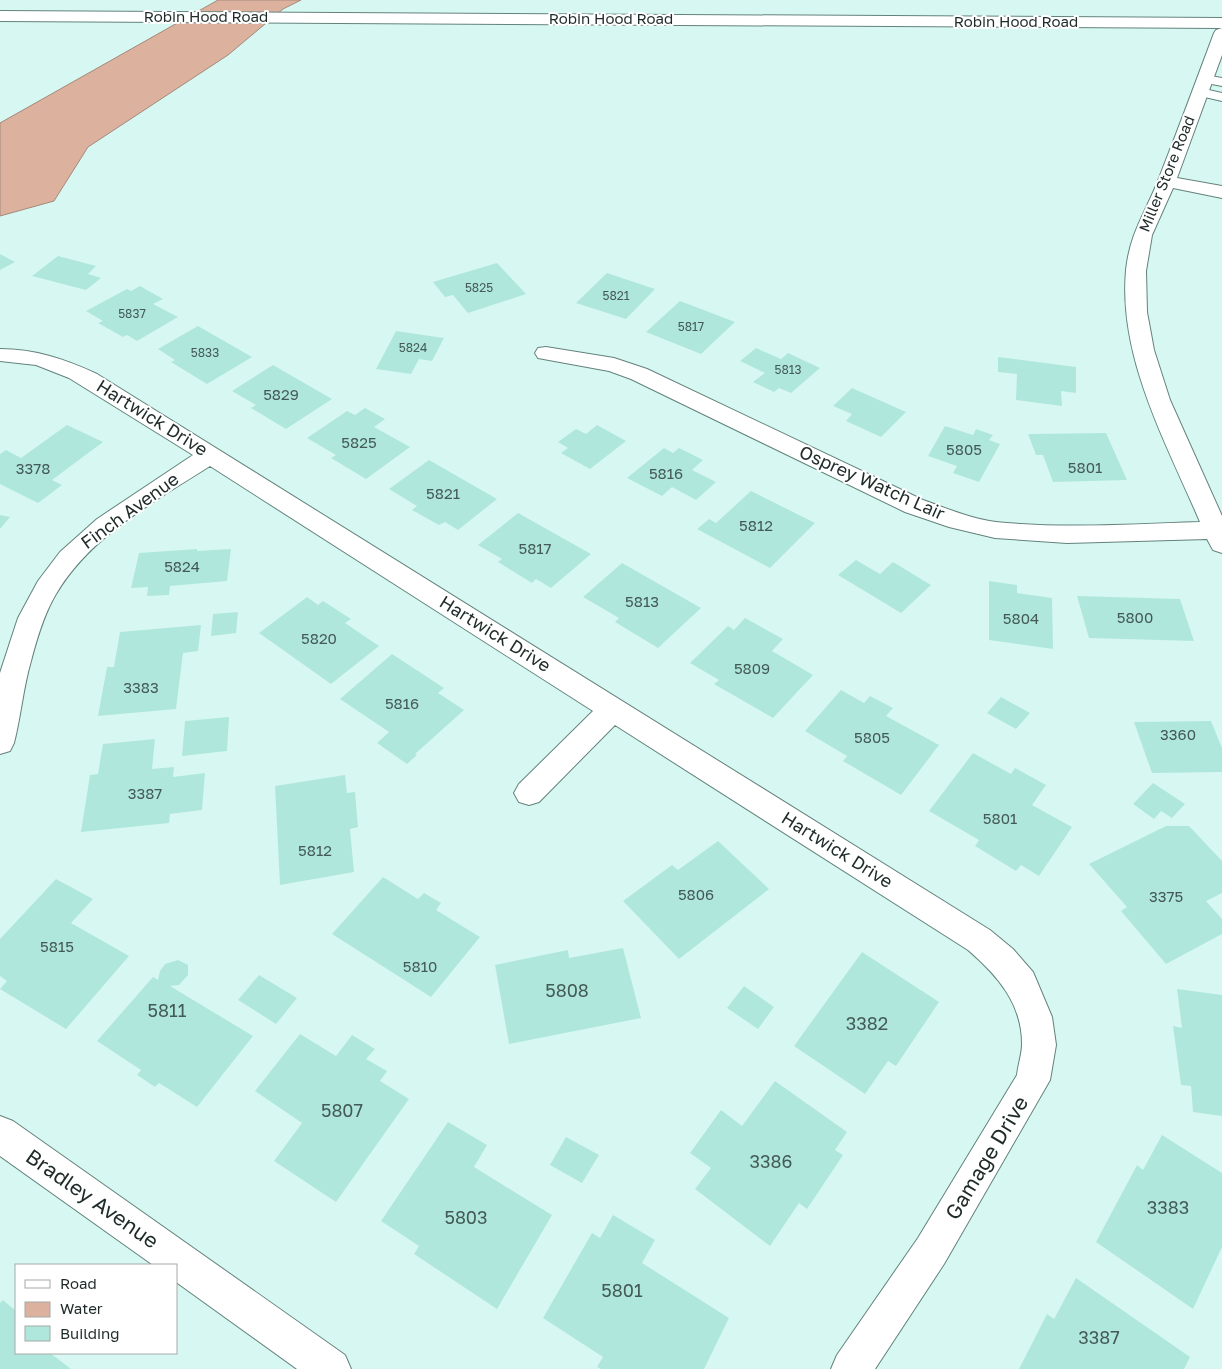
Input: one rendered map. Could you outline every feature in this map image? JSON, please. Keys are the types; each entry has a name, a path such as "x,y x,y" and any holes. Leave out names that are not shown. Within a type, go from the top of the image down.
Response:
{"street":[{"name":"Robin Hood Road","path":"0,16 1222,23"},
{"name":"Miller Store Road","path":"1220,534 1159,400 1143,350 1137,312 1136,271 1142,235 1209,84 1222,33"},
{"path":"1167,181 1222,192"},
{"name":"Osprey Watch Lair","path":"546,353 614,365 639,374 914,506 958,521 995,530 1067,534 1220,534"},
{"name":"Hartwick Drive","path":"0,355 40,358 60,364 89,379 980,940"},
{"name":"Finch Avenue","path":"0,743 16,664 34,612 52,579 79,547 111,520 210,454"},
{"path":"529,793 613,709"},
{"name":"Gamage Drive","path":"851,1369 932,1251 1033,1080 1038,1045 1035,1017 1020,983 1002,959 980,940"},
{"name":"Bradley Avenue","path":"0,1134 331,1369"}],"lane":[{"path":"1209,84 1222,97"}],"water":[{"path":"218,0 301,0 283,9 228,55 88,147 54,201 0,216 0,123"}],"building":[{"path":"0,254 15,262 0,270"},
{"path":"58,256 96,266 88,274 101,278 86,290 32,276"},
{"path":"497,263 526,294 468,313 453,295 445,297 433,282"},
{"path":"607,273 655,289 626,319 576,303"},
{"path":"140,286 163,299 153,304 178,317 137,341 127,335 123,337 98,323 103,321 86,311 127,289 131,291"},
{"path":"680,301 735,322 701,354 646,332"},
{"path":"198,326 252,357 207,384 171,362 175,360 158,349"},
{"path":"396,331 444,338 432,361 419,359 411,374 376,369"},
{"path":"756,348 781,359 788,353 820,368 791,393 779,388 774,392 753,382 765,373 740,361"},
{"path":"998,357 1076,367 1076,393 1061,391 1062,406 1016,400 1017,374 998,372"},
{"path":"273,365 332,399 286,429 251,408 256,405 232,391"},
{"path":"852,388 906,412 881,437 846,421 852,414 833,406"},
{"path":"365,408 385,419 374,427 410,447 366,479 331,458 336,455 307,438 347,411 355,415"},
{"path":"67,425 103,442 52,480 62,485 38,503 0,484 0,454 6,450 21,458"},
{"path":"597,425 626,441 590,469 561,453 568,448 558,442 576,429 586,434"},
{"path":"945,426 973,435 976,429 993,435 989,440 1000,444 979,482 953,473 957,466 928,456"},
{"path":"1106,433 1127,480 1053,482 1043,455 1036,455 1028,434"},
{"path":"664,448 673,453 679,448 703,460 692,470 716,482 696,500 672,487 662,496 627,478"},
{"path":"429,460 497,499 458,530 445,522 439,525 412,510 417,506 389,489"},
{"path":"751,491 815,523 770,568 697,529 709,519 716,523"},
{"path":"518,513 591,554 551,588 536,579 532,583 498,562 502,559 478,545"},
{"path":"0,515 10,517 0,529"},
{"path":"197,549 197,551 231,549 227,581 170,586 169,595 147,596 148,587 131,588 139,553"},
{"path":"856,560 880,574 893,562 931,585 901,613 838,575"},
{"path":"622,563 701,608 658,648 615,622 619,618 583,597"},
{"path":"989,581 1017,585 1017,593 1052,598 1053,649 989,640"},
{"path":"1077,596 1180,599 1194,641 1089,638"},
{"path":"307,597 318,605 323,601 351,619 345,623 379,646 331,684 259,633"},
{"path":"238,612 236,633 211,636 213,614"},
{"path":"745,618 783,639 772,651 813,675 773,718 714,684 719,680 690,663 728,626 734,630"},
{"path":"201,625 198,651 183,653 176,709 98,716 107,667 114,667 120,632"},
{"path":"392,654 444,688 438,693 464,710 415,754 417,755 407,764 377,743 389,732 340,699"},
{"path":"841,690 864,703 870,696 893,708 886,716 939,745 901,795 843,761 847,756 805,731"},
{"path":"1001,697 1030,713 1016,729 987,713"},
{"path":"229,717 227,751 182,756 185,721"},
{"path":"1211,721 1222,748 1222,772 1152,773 1134,722"},
{"path":"155,739 152,769 174,767 173,777 205,773 202,810 170,814 169,823 81,832 90,775 98,774 103,744"},
{"path":"973,753 1011,774 1015,768 1046,785 1032,805 1072,827 1039,876 1021,865 1016,871 975,846 979,840 929,811"},
{"path":"345,775 347,793 355,792 358,827 350,829 354,872 280,885 275,786"},
{"path":"1153,783 1185,804 1172,818 1161,811 1154,819 1133,804"},
{"path":"1166,826 1189,826 1222,861 1222,893 1206,901 1222,919 1222,934 1166,964 1121,911 1127,907 1089,864"},
{"path":"718,841 769,889 679,959 623,901 672,865 678,870"},
{"path":"383,877 418,899 424,893 441,903 436,910 480,937 431,997 332,934"},
{"path":"56,879 93,899 71,923 129,956 66,1029 0,989 7,981 0,976 0,939"},
{"path":"623,948 641,1018 509,1044 495,965 568,950 569,958"},
{"path":"862,952 939,1002 896,1066 888,1061 865,1094 794,1046"},
{"path":"178,960 188,965 188,975 179,985 170,986 253,1036 197,1107 159,1083 155,1087 137,1075 141,1070 97,1041 153,977 158,980 160,971 165,964"},
{"path":"259,975 297,998 276,1024 238,1000"},
{"path":"744,986 774,1007 758,1029 727,1008"},
{"path":"1177,989 1222,995 1222,1116 1193,1112 1191,1086 1181,1085 1173,1026 1182,1028"},
{"path":"300,1034 336,1056 352,1035 375,1049 366,1059 387,1071 380,1081 409,1099 336,1202 274,1161 302,1123 255,1091"},
{"path":"775,1081 847,1132 835,1150 843,1155 807,1209 799,1203 770,1246 695,1189 711,1168 690,1153 721,1110 742,1126"},
{"path":"448,1122 487,1145 474,1167 552,1215 497,1309 414,1254 419,1246 381,1221"},
{"path":"1162,1135 1222,1173 1222,1247 1193,1309 1096,1242 1137,1165 1143,1170"},
{"path":"566,1137 599,1155 582,1183 550,1165"},
{"path":"613,1215 655,1240 642,1263 729,1318 704,1369 601,1369 597,1367 603,1357 543,1318 592,1233 600,1238"},
{"path":"1076,1278 1190,1357 1184,1369 1019,1369 1047,1314 1054,1319"},
{"path":"3,1300 15,1310 15,1354 51,1354 71,1369 0,1369 0,1303"}]}
